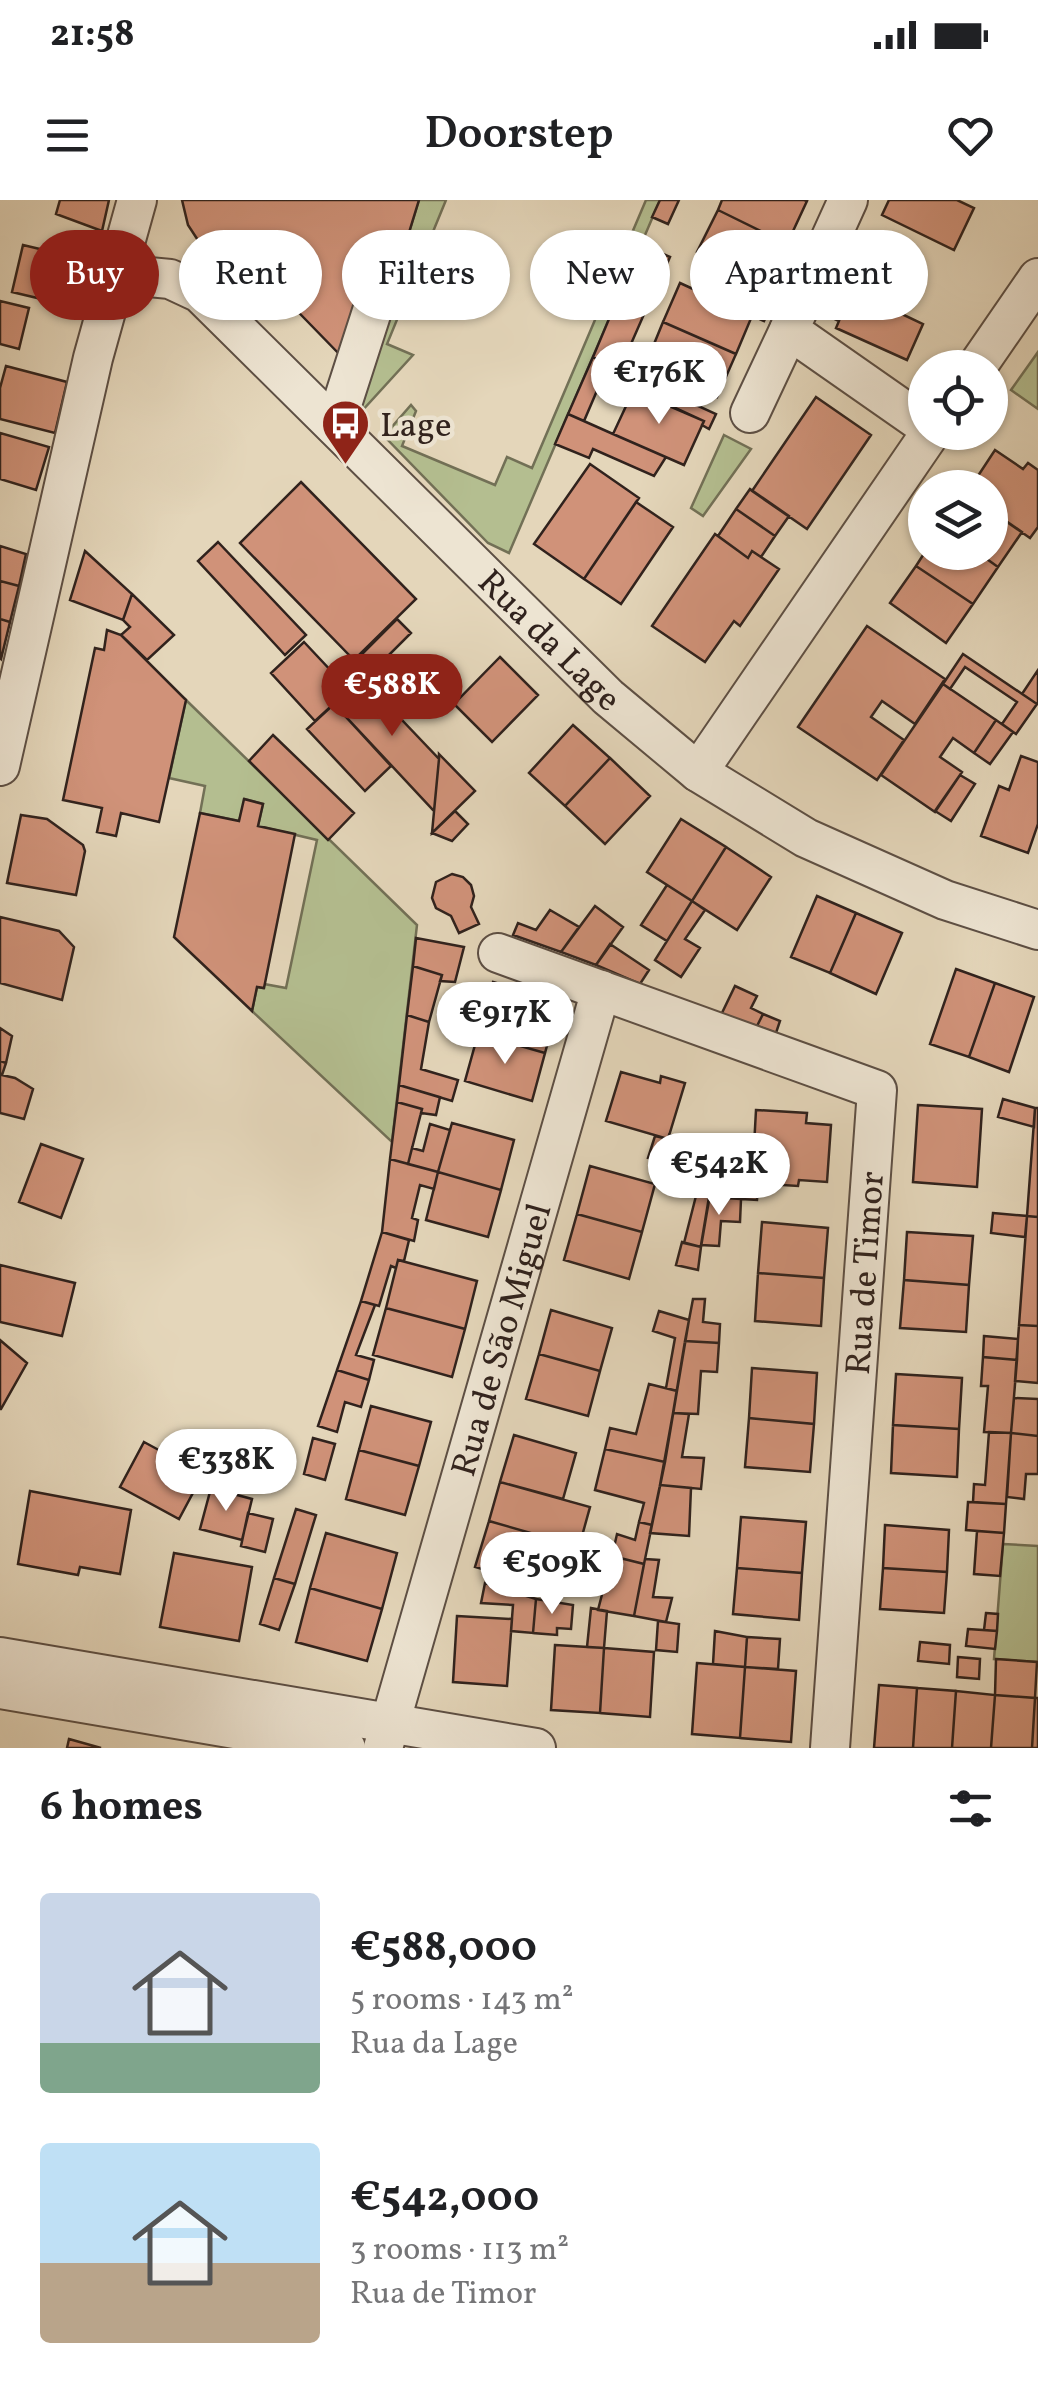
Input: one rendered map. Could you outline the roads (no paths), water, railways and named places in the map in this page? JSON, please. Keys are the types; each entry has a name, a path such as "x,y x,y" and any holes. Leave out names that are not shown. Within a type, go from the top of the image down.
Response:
{"street":[{"path":"129,230 137,200"},
{"path":"750,413 848,200"},
{"name":"Rua da Lage","path":"159,278 170,279 200,294 608,697 698,772 806,838 945,900 1038,930"},
{"path":"988,350 1038,278"},
{"path":"0,766 104,320"},
{"path":"335,426 369,320"},
{"path":"789,330 908,413"},
{"path":"698,772 918,450"},
{"path":"498,953 601,990"},
{"name":"Rua de São Miguel","path":"387,1735 601,990"},
{"name":"Rua de Timor","path":"601,990 877,1090 830,1748"},
{"path":"0,1657 346,1748"},
{"path":"0,1689 191,1706 387,1735 536,1748"}],"place":[{"name":"Lage","path":"345,466"}]}
